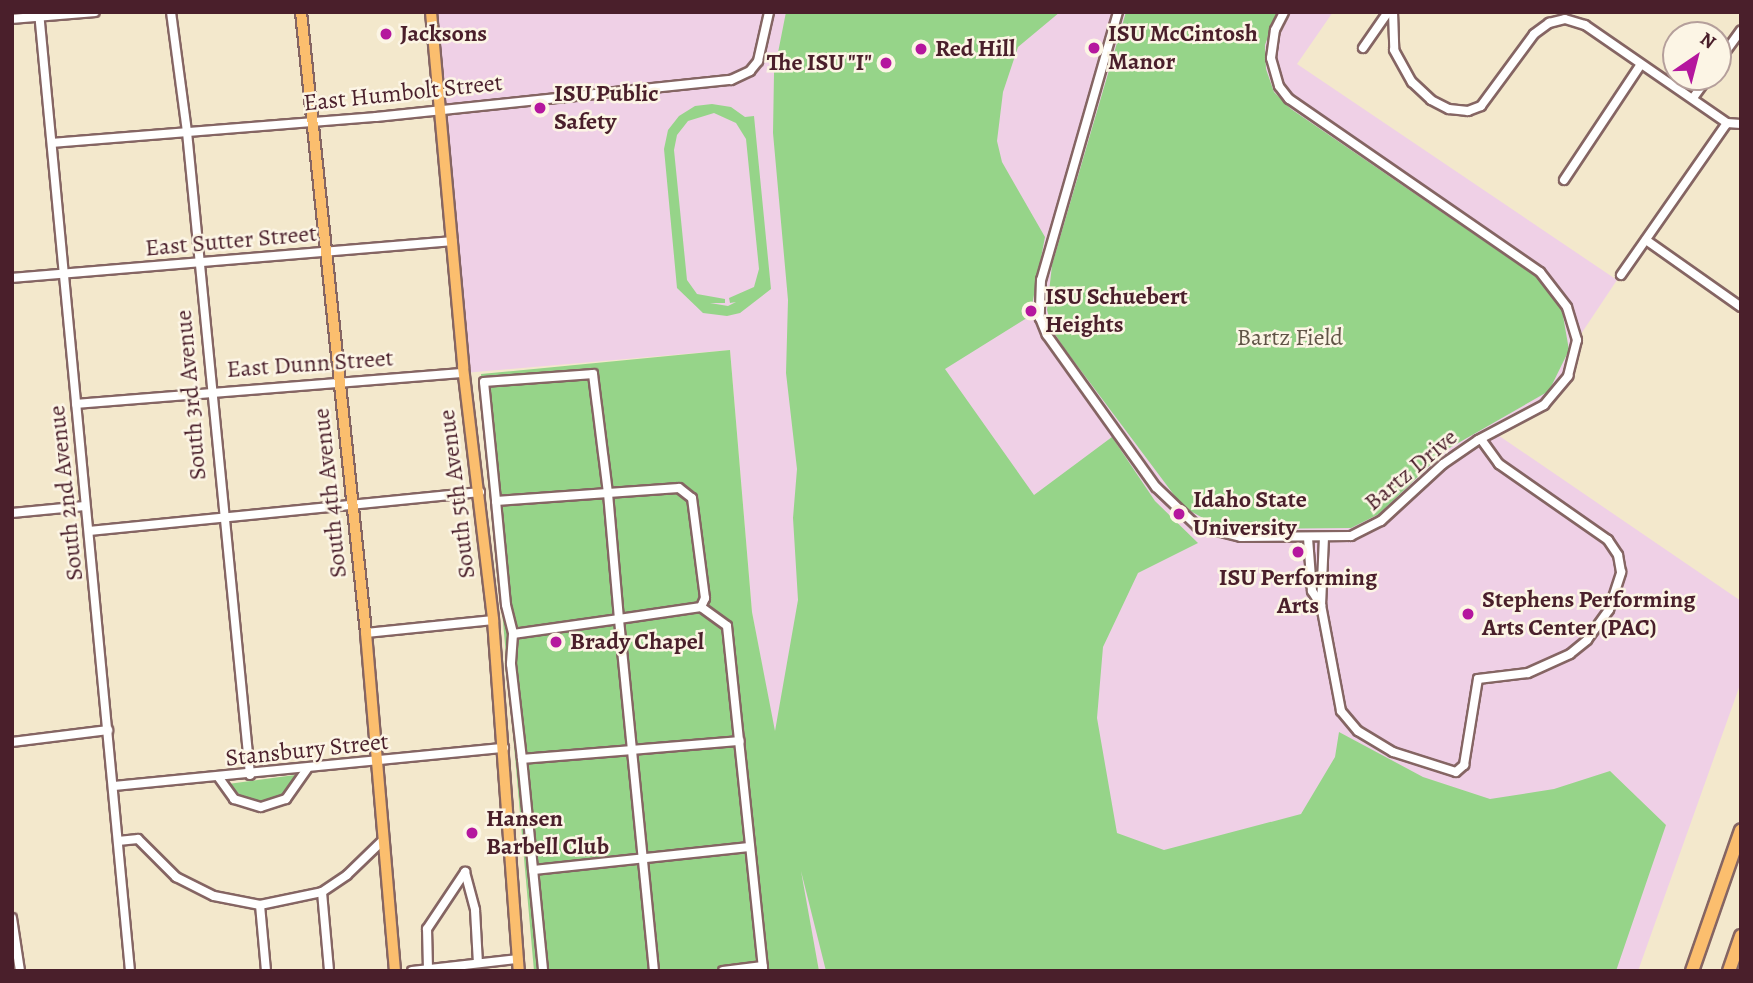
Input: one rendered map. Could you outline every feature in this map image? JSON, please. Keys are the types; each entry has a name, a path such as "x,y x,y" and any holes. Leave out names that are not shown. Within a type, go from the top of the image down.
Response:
{"highway":[{"path":"1692,971 1741,830"},
{"path":"1729,971 1741,936"}],"main road":[{"name":"South 4th Avenue","path":"301,12 366,633 381,842 395,971"},
{"name":"South 5th Avenue","path":"431,12 464,373 493,620 504,748 505,823 518,965"}],"street":[{"path":"12,19 40,14 95,12"},
{"name":"South 3rd Avenue","path":"171,12 187,132 209,390 250,775"},
{"name":"East Humbolt Street","path":"52,144 312,123 440,107 731,80 754,66 769,12"},
{"name":"Bartz Drive","path":"1118,12 1041,280 1040,318 1047,335 1156,487 1184,517 1225,535 1308,538 1366,532 1443,464 1481,439 1528,415 1559,391 1575,359 1577,340 1567,307 1556,288 1517,255 1289,99 1279,86 1271,58 1275,30 1284,12"},
{"path":"1363,48 1391,12"},
{"path":"1391,12 1394,50 1412,82 1431,100 1449,108 1468,111 1482,106 1534,34 1549,23 1565,19 1584,25 1727,123 1741,124"},
{"name":"South 2nd Avenue","path":"40,14 130,971"},
{"path":"1564,180 1641,64"},
{"path":"1693,98 1698,91"},
{"path":"1621,275 1727,123"},
{"path":"1646,240 1741,307"},
{"name":"East Sutter Street","path":"12,278 452,242"},
{"name":"East Dunn Street","path":"76,404 209,390 464,373"},
{"path":"542,971 511,664 513,634 484,382 593,374 608,493 654,971"},
{"path":"1324,537 1321,605 1336,699 1349,722 1393,752 1456,772 1464,765 1478,680 1539,669 1587,640 1615,594 1621,563 1615,547 1499,464 1481,439"},
{"path":"496,501 679,488 692,498 705,598 701,607"},
{"path":"89,531 480,492"},
{"path":"12,513 85,506"},
{"path":"1308,538 1312,592 1321,605"},
{"path":"513,634 701,607 727,626 763,968 723,971"},
{"path":"366,633 493,620"},
{"path":"12,742 108,730"},
{"path":"522,759 740,741"},
{"name":"Stansbury Street","path":"114,786 250,775 504,748"},
{"path":"219,778 234,799 261,807 286,799 307,769"},
{"path":"118,841 138,839 176,877 214,897 260,905 322,892 348,875 381,842"},
{"path":"533,870 750,847"},
{"path":"428,969 427,929 465,872 475,911 478,963"},
{"path":"322,892 329,971"},
{"path":"260,905 266,971"},
{"path":"12,918 19,971"},
{"path":"412,971 478,963 518,965"}],"shaded area":[{"name":"Idaho State University","path":"431,12 1333,12 1297,64 1617,280 1577,340 1559,391 1495,433 1741,601 1741,682 1638,971 819,971 752,612 730,350 464,373"}],"green space":[{"path":"786,12 1060,12 1018,47 1003,92 997,141 1002,162 1045,237 1030,316 945,369 1034,495 1112,437 1155,501 1198,543 1138,573 1103,647 1097,718 1117,833 1164,850 1301,814 1335,757 1339,732 1423,777 1490,799 1554,789 1610,771 1666,825 1616,971 826,971 801,871 819,971 534,971 481,374 730,350 752,612 775,731 798,600 793,518 797,469 786,373 788,300 773,133 774,73"},
{"name":"Bartz Field","path":"1126,12 1277,12 1265,45 1266,69 1274,92 1291,109 1535,276 1552,293 1562,310 1569,350 1549,391 1446,450 1379,514 1351,528 1223,529 1183,507 1064,348 1053,331 1047,310 1052,265"},
{"path":"712,104 731,107 745,117 754,116 771,289 740,313 727,316 703,313 677,288 664,149 668,130 679,116 695,106","holes":["714,113 736,123 746,139 759,269 754,287 729,298 730,303 736,302 728,306 710,303 725,303 725,299 697,294 687,280 674,150 677,135 688,121"]},
{"path":"295,775 287,791 269,801 245,799 228,784"}],"place":[{"name":"Jacksons","path":"386,34"},
{"name":"ISU McCintosh Manor","path":"1094,48"},
{"name":"Red Hill","path":"921,49"},
{"name":"The ISU \"I\"","path":"886,63"},
{"name":"ISU Public Safety","path":"540,108"},
{"name":"ISU Schuebert Heights","path":"1031,311"},
{"name":"Idaho State University","path":"1179,514"},
{"name":"ISU Performing Arts","path":"1298,552"},
{"name":"Stephens Performing Arts Center (PAC)","path":"1468,614"},
{"name":"Brady Chapel","path":"556,642"},
{"name":"Hansen Barbell Club","path":"472,833"}]}
